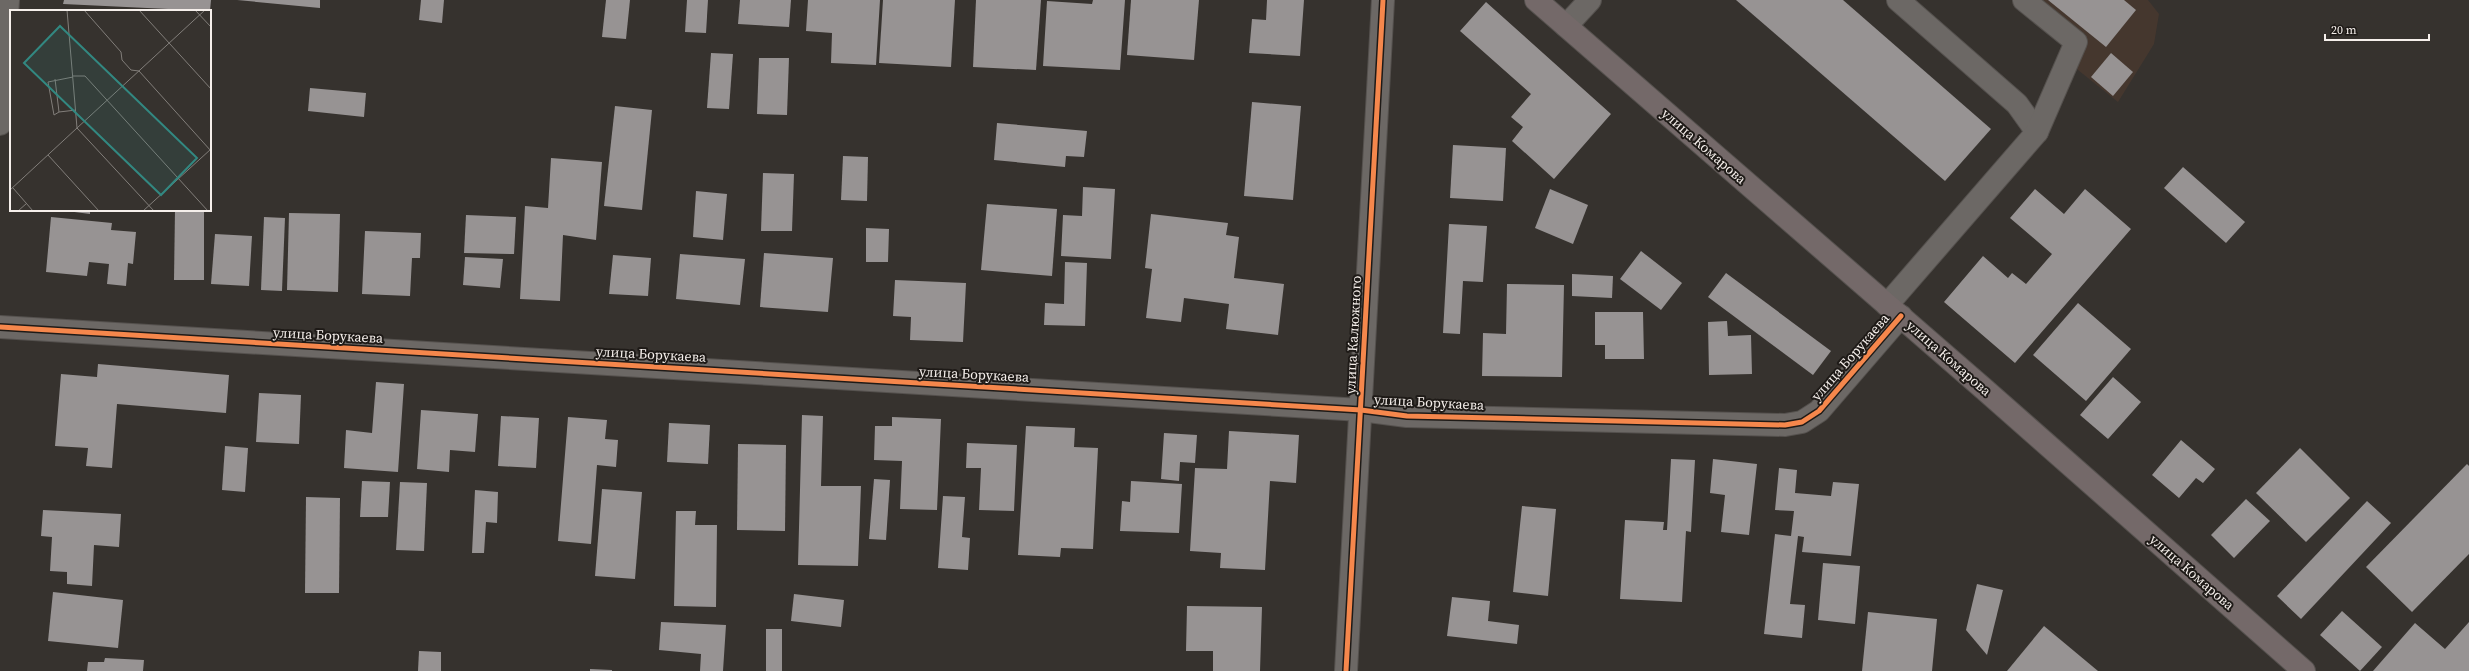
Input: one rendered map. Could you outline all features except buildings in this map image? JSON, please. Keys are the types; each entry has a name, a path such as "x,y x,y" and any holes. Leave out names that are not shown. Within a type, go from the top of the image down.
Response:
{"main road":[{"name":"улица Комарова","path":"1536,0 1894,310 2304,671"}],"street":[{"path":"0,124 8,0"},
{"name":"улица Калюжного","path":"1346,671 1383,0"},
{"path":"1566,26 1590,0"},
{"path":"1898,0 2016,104 2037,132"},
{"name":"улица Борукаева","path":"0,327 1361,410 1407,416 1785,425 1802,422 1819,411 1894,310 2037,132 2076,42 2024,0"}],"shaded area":[{"path":"2040,0 2148,0 2159,14 2154,44 2118,102 2063,58 2083,34"}],"cycle path":[{"path":"1346,671 1383,0"},
{"path":"0,327 1361,410 1407,416 1785,425 1802,422 1819,411 1901,316"}]}
